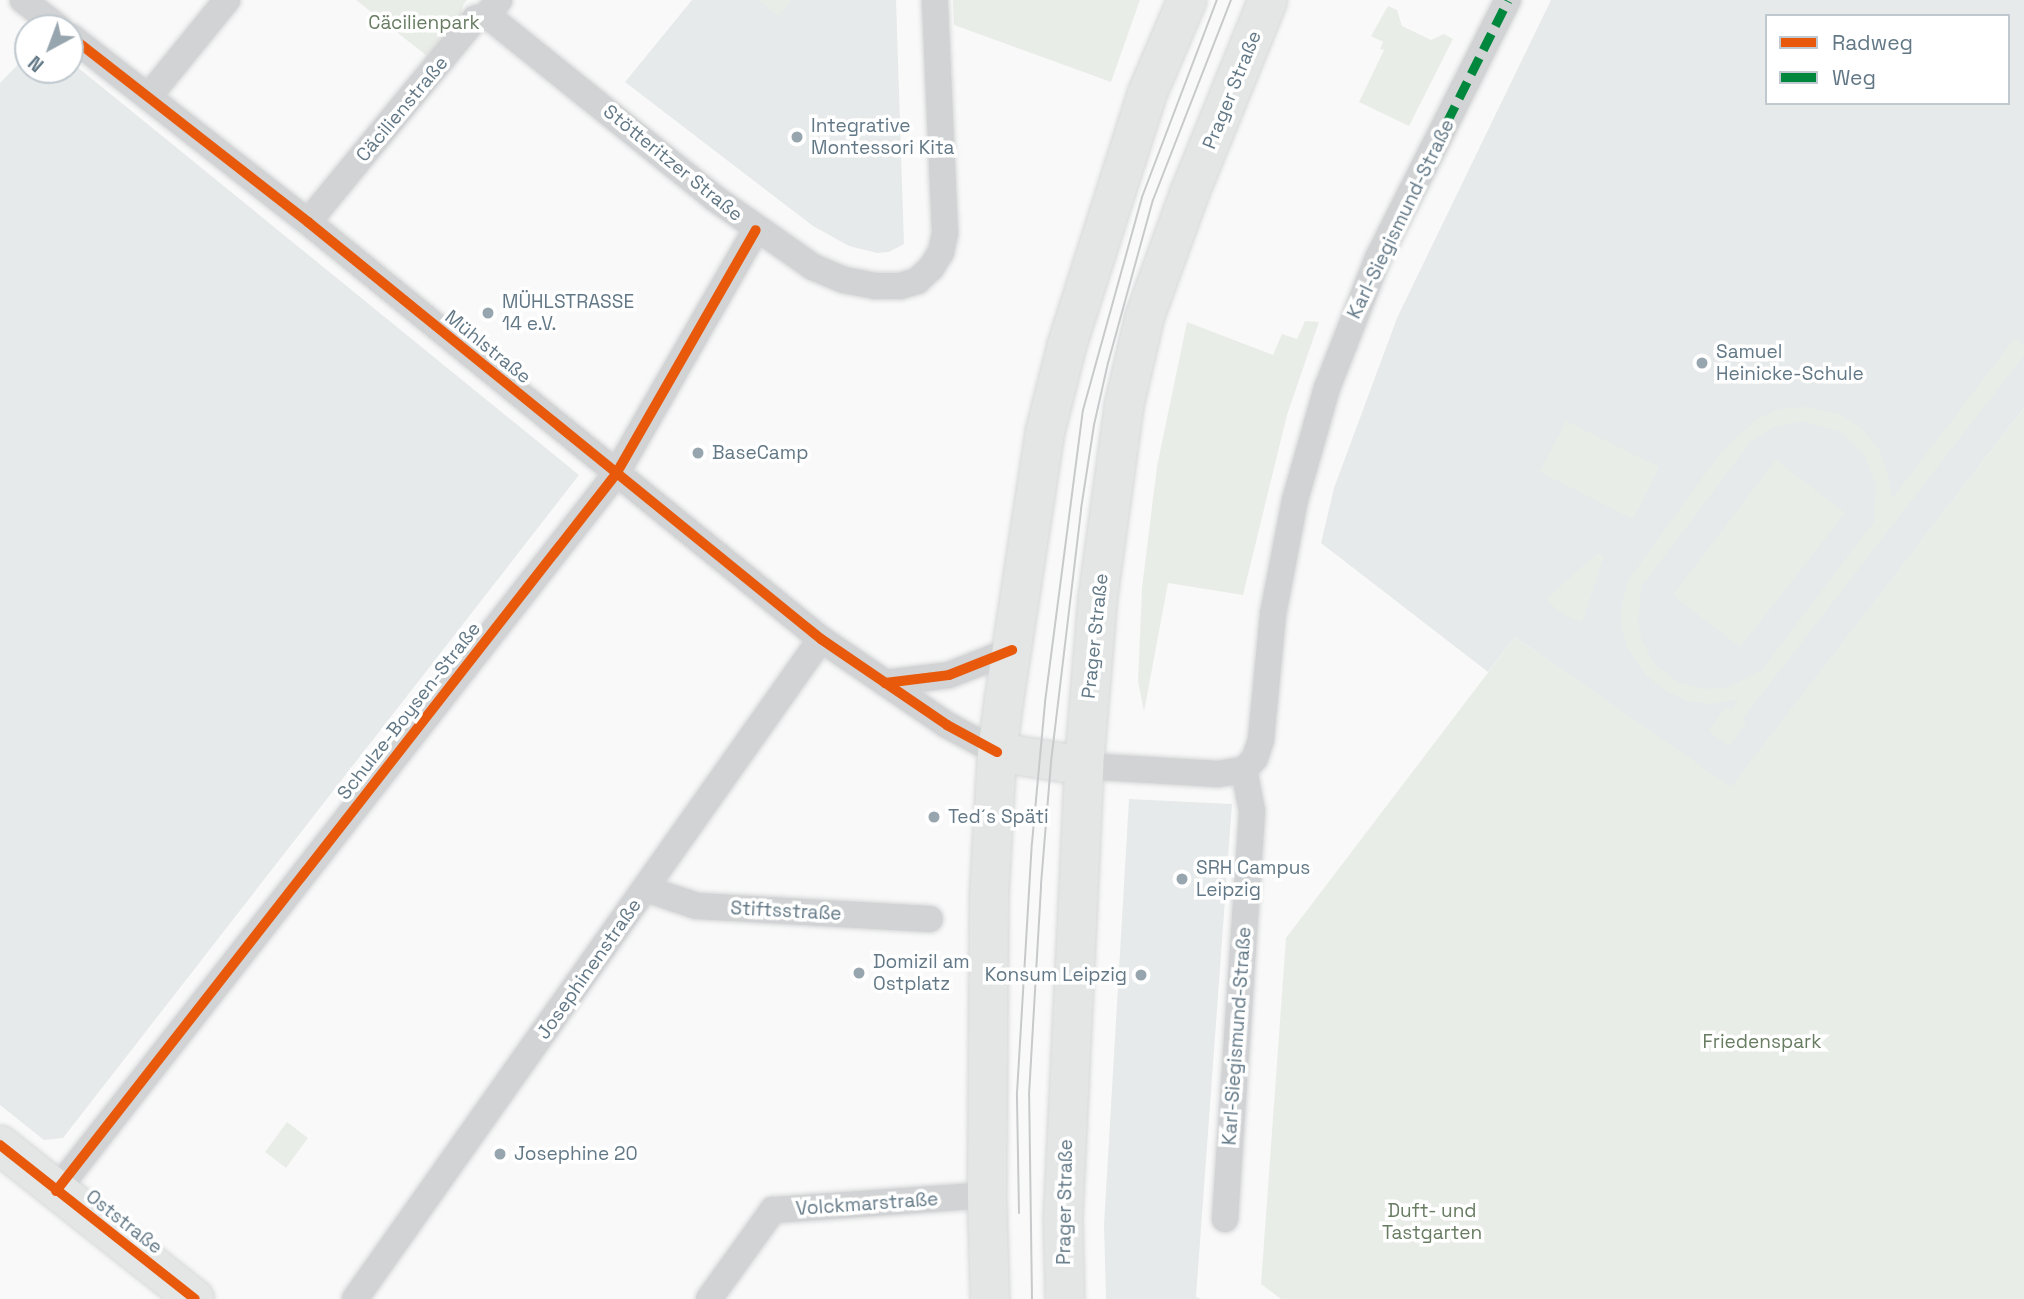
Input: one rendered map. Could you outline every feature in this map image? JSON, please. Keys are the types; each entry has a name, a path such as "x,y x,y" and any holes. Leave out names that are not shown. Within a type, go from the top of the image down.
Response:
{"main road":[{"path":"990,1299 987,1195 989,897 997,752 1045,432 1063,358 1147,94 1187,0"},
{"name":"Prager Straße","path":"1065,1299 1063,1219 1084,766 1098,597 1124,406 1142,329 1190,192 1268,0"},
{"path":"997,752 1084,766"},
{"name":"Oststraße","path":"0,1145 195,1299"}],"street":[{"path":"23,0 41,14"},
{"path":"149,96 227,0"},
{"name":"Stötteritzer Straße","path":"493,7 756,230 813,267 844,280 875,286 900,286 917,281 932,268 941,252 945,233 935,0"},
{"name":"Karl-Siegismund-Straße","path":"1225,1219 1252,811 1244,770 1255,758 1261,739 1275,605 1295,500 1326,388 1378,258 1508,0"},
{"name":"Cäcilienstraße","path":"308,222 475,19 493,7"},
{"name":"Mühlstraße","path":"84,47 308,222 821,639 947,725 997,752"},
{"name":"Schulze-Boysen-Straße","path":"56,1191 616,474 756,230"},
{"name":"Josephinenstraße","path":"355,1299 821,639"},
{"path":"885,682 949,675 1012,650"},
{"path":"1084,766 1218,774 1244,770"},
{"name":"Stiftsstraße","path":"646,889 697,906 930,919"},
{"name":"Volckmarstraße","path":"709,1299 773,1210 987,1195"}],"shaded area":[{"name":"Integrative Montessori Kita","path":"692,0 896,0 904,244 889,252 877,253 849,246 813,226 625,82"},
{"name":"Samuel Heinicke-Schule","path":"1551,0 2024,0 2024,408 1731,788 1515,637 1488,672 1321,543 1334,488 1397,318"},
{"path":"14,68 14,84 84,84 84,72 579,475 63,1138 44,1140 0,1105 0,83"},
{"path":"1129,799 1232,804 1196,1297 1201,1299 1106,1299 1104,1225"}],"green space":[{"name":"Cäcilienpark","path":"356,0 467,0 463,5 460,20 427,56"},
{"path":"758,0 791,0 778,16"},
{"path":"953,0 1140,0 1111,82 954,25"},
{"path":"1388,6 1397,10 1402,26 1431,40 1444,34 1453,39 1409,126 1359,102 1384,50 1380,49 1383,42 1371,36"},
{"path":"1305,321 1319,322 1287,415 1243,595 1168,583 1144,712 1138,681 1142,588 1157,466 1187,322 1273,355 1282,334 1297,339"},
{"path":"2015,338 2024,345 2024,355 1743,718 1746,722 1729,746 1709,731 1726,707 1731,710 1739,699 1709,704 1687,701 1665,690 1646,675 1628,648 1621,624 1621,609 1628,581 1719,455 1759,418 1780,409 1803,407 1837,413 1859,426 1879,449 1888,475 1892,499","holes":["1802,421 1841,432 1865,456 1876,485 1874,522 1762,670 1727,688 1705,689 1679,683 1655,665 1642,641 1638,623 1641,587 1751,441 1775,427"]},
{"name":"Friedenspark","path":"2024,408 2024,1299 1281,1299 1261,1284 1286,938 1515,637 1731,787"},
{"path":"1566,421 1659,467 1633,519 1540,472"},
{"path":"1776,460 1845,513 1740,647 1673,595"},
{"path":"1596,554 1602,554 1603,558 1582,622 1557,610 1547,599"},
{"path":"287,1122 308,1138 286,1168 265,1152"}],"tram line":[{"path":"1019,1213 1017,1093 1032,843 1045,702 1083,410 1142,197 1217,0"},
{"path":"1032,1299 1029,1095 1041,884 1051,762 1081,509 1094,425 1108,363 1153,200 1231,0"}],"marked path":[{"path":"1447,122 1508,0"}],"cycle path":[{"path":"84,47 308,222 821,639 947,725 997,752"},
{"path":"56,1191 616,474 756,230"},
{"path":"885,683 949,675 1012,650"},
{"path":"0,1145 195,1299"}],"place":[{"name":"Integrative Montessori Kita","path":"797,137"},
{"name":"MÜHLSTRASSE 14 e.V.","path":"488,313"},
{"name":"Samuel Heinicke-Schule","path":"1702,363"},
{"name":"BaseCamp","path":"698,453"},
{"name":"Ted´s Späti","path":"934,817"},
{"name":"SRH Campus Leipzig","path":"1182,879"},
{"name":"Domizil am Ostplatz","path":"859,973"},
{"name":"Konsum Leipzig","path":"1141,975"},
{"name":"Josephine 20","path":"500,1154"}],"park label":[{"name":"Duft- und Tastgarten","path":"1432,1222"}]}
